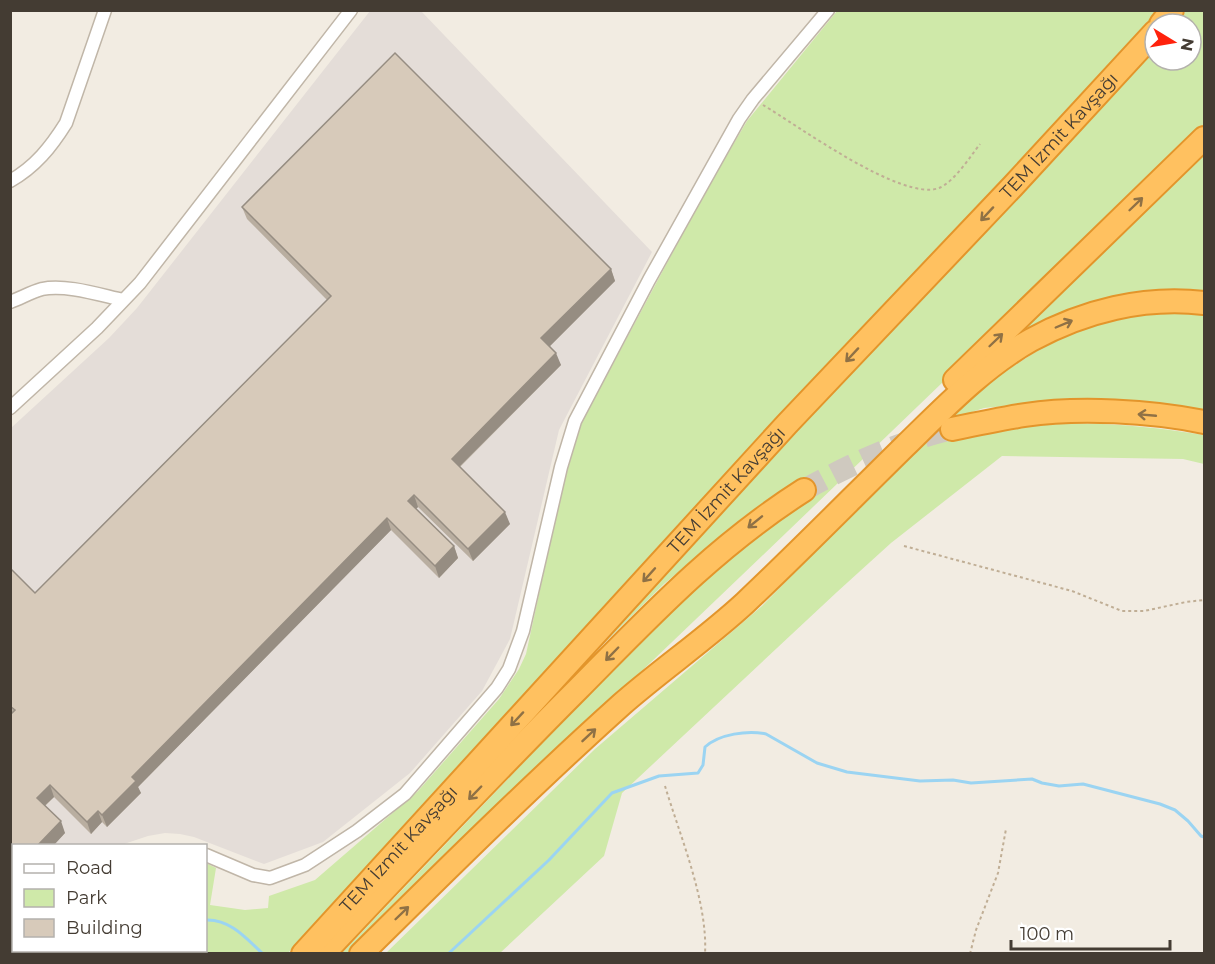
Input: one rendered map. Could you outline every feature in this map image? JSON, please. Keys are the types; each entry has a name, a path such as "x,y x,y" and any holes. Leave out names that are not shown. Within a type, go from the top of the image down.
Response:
{"highway":[{"name":"TEM İzmit Kavşağı","path":"303,954 780,432 1143,45"},
{"path":"361,954 447,869 623,703 1204,138"},
{"path":"623,703 743,605 964,388 1006,356 1039,336 1091,313 1154,302 1204,303"},
{"path":"952,429 1026,415 1068,412 1121,413 1204,423"},
{"path":"323,954 480,788 680,586 764,515 804,490"}],"street":[{"path":"10,181 39,159 56,140 66,123 105,10"},
{"path":"10,408 97,328 147,274 351,10"},
{"path":"207,855 253,875 270,878 305,865 357,831 405,794 497,688 509,669 523,631 563,457 575,421 654,270 739,119 753,99 828,10"},
{"path":"10,302 39,290 51,288 90,292 123,300"}],"path":[{"path":"753,99 850,160 919,189 932,190 949,182 980,144"},
{"path":"904,546 1072,591 1122,611 1144,611 1204,600"},
{"path":"665,786 700,900 705,925 705,954"},
{"path":"970,954 976,930 998,873 1006,829"}],"shaded area":[{"path":"370,11 421,11 652,252 559,430 510,639 482,691 410,773 323,842 264,864 194,837 180,834 165,833 148,836 124,844 12,844 11,921 11,428 109,338 137,308"}],"green space":[{"path":"837,11 1158,11 1143,12 1143,30 1138,36 825,367 288,953 11,954 12,942 12,952 207,952 207,864 216,868 210,905 245,910 268,908 269,896 315,880 418,791 499,699 519,669 526,654 577,431 705,192 747,121"},
{"path":"1204,11 1204,124 870,453 347,953 341,954 544,741 542,738 798,481 742,518 664,584 537,710 866,354 1143,62 1143,72 1203,72 1203,12 1185,12"},
{"path":"1204,150 1204,294 1018,335"},
{"path":"1186,313 1204,315 1204,411 1036,403 984,408 957,417 950,441 1017,428 1048,425 1138,426 1204,435 1204,464 1183,459 1002,456 891,543 622,793 604,856 500,953 385,954 595,749 762,606 904,460 981,387 1051,342 1087,328 1140,315"}],"building":[{"path":"395,53 611,269 541,338 556,353 452,459 505,512 468,549 414,495 408,501 454,546 435,566 387,518 132,777 136,781 102,815 98,811 87,822 50,785 37,798 61,821 39,844 12,844 12,864 10,863 10,715 15,710 10,706 10,568 35,593 331,296 242,207"}],"waterway":[{"path":"448,954 549,860 612,793 659,776 698,773 703,765 705,747 718,739 734,734 766,734 817,763 847,772 920,781 953,780 971,783 1032,779 1059,786 1083,784 1175,810 1204,837"},
{"path":"207,920 230,926 263,954"}],"tunnel":[{"path":"804,490 876,454 952,429"}]}
